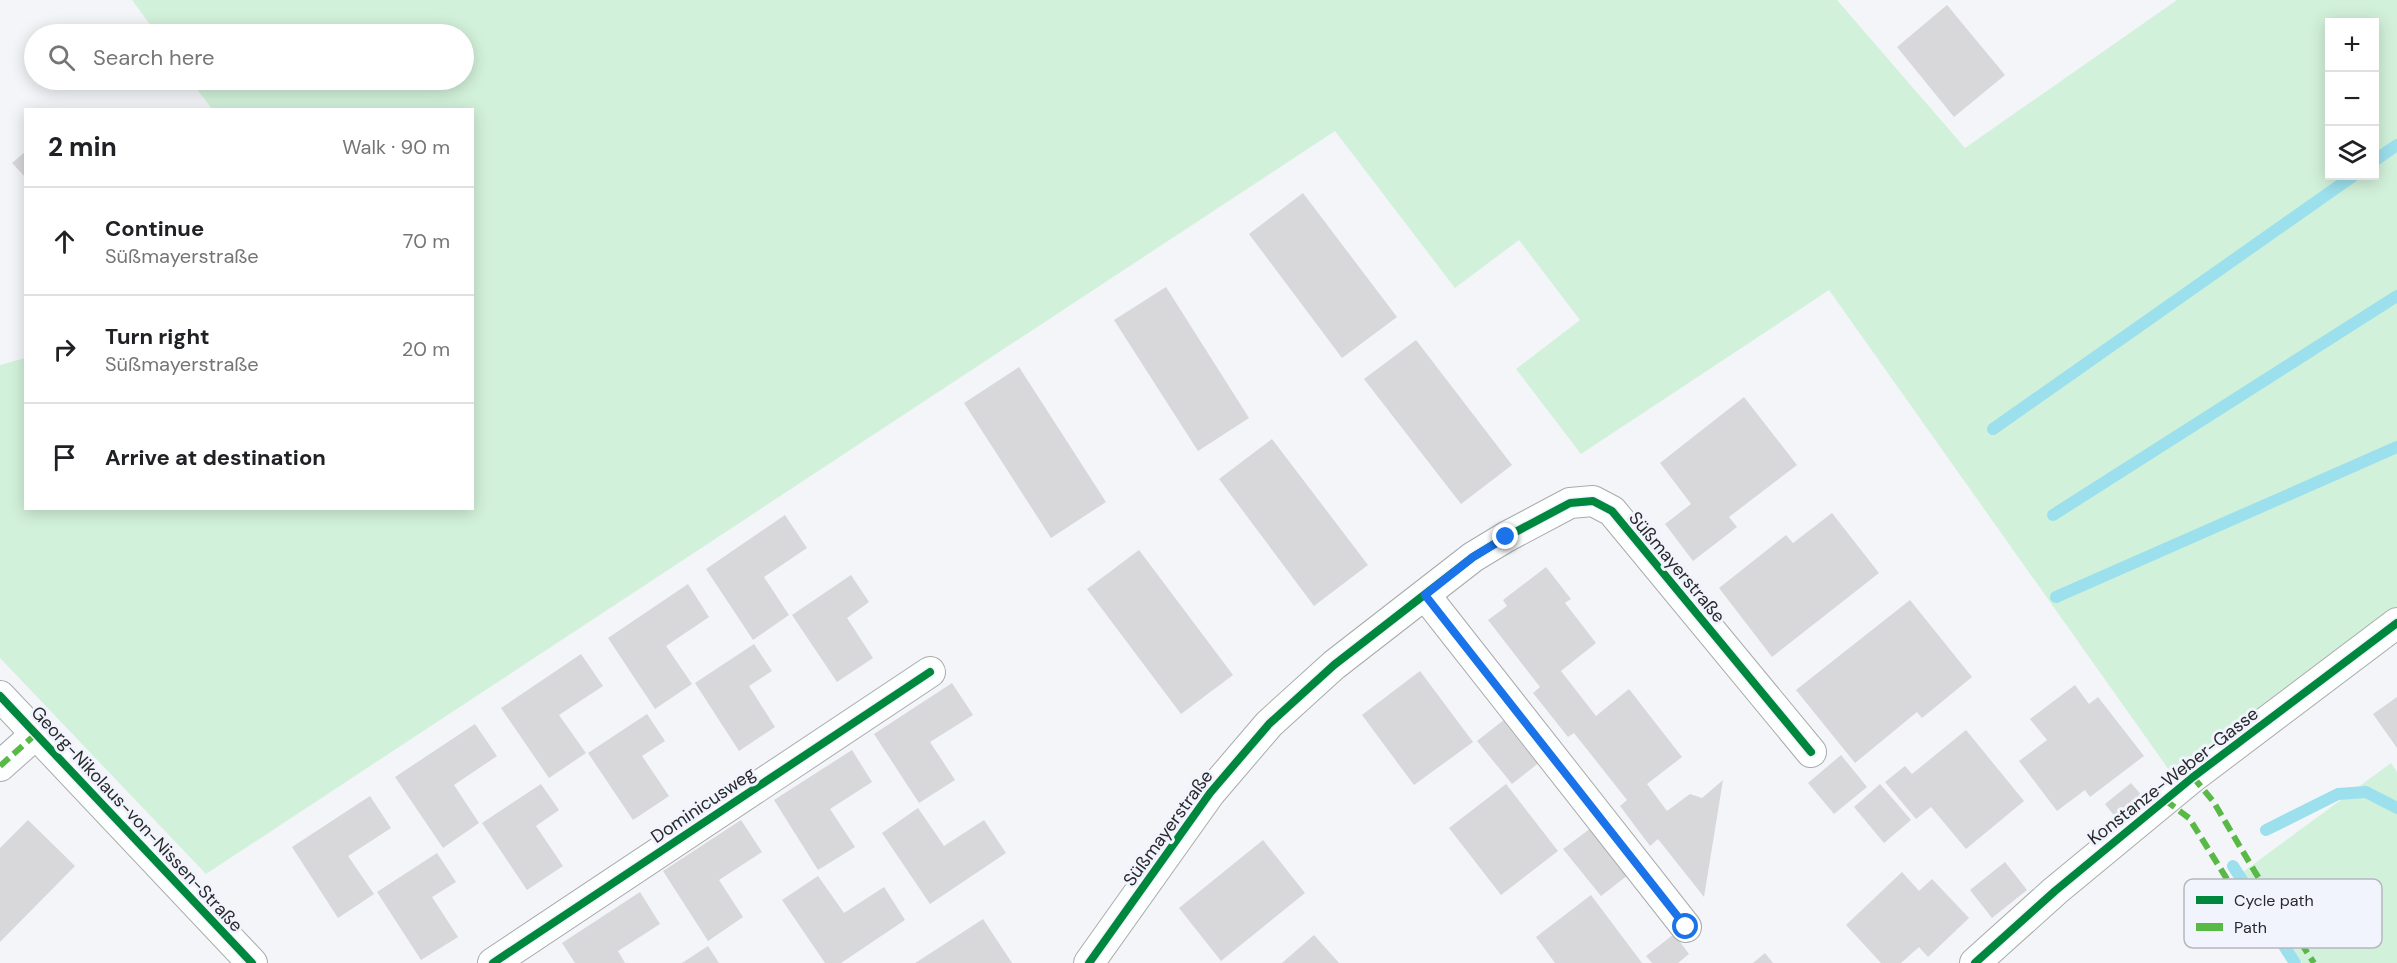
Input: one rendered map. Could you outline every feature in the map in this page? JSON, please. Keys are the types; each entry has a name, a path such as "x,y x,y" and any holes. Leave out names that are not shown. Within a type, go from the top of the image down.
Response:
{"street":[{"name":"Süßmayerstraße","path":"1089,963 1210,793 1269,724 1334,665 1473,557 1570,502 1593,501 1612,511 1811,752"},
{"path":"1425,595 1686,927"},
{"name":"Konstanze-Weber-Gasse","path":"1975,963 2055,891 2193,777 2397,623"},
{"name":"Dominicusweg","path":"493,963 930,672"},
{"name":"Georg-Nikolaus-von-Nissen-Straße","path":"0,696 252,963"},
{"path":"0,766 36,734"}],"green space":[{"path":"132,0 1837,0 1965,148 2177,0 2397,0 2397,609 2174,777 1829,290 1581,454 1516,369 1580,320 1519,240 1455,288 1335,131 206,874 0,658 0,365 24,358 24,510 474,510 474,108 211,108 198,90 474,90 474,24 150,24"},
{"path":"2391,763 2397,772 2397,963 2302,963 2292,948 2382,948 2382,879 2248,879 2243,872"}],"building":[{"path":"1947,5 2005,75 1954,117 1897,47"},
{"path":"24,153 24,176 12,163"},
{"path":"1303,193 1397,317 1342,358 1249,234"},
{"path":"1166,287 1249,418 1198,451 1114,320"},
{"path":"1416,340 1512,465 1461,504 1364,379"},
{"path":"1019,367 1106,502 1051,538 964,403"},
{"path":"1744,397 1797,465 1729,517 1737,527 1693,561 1665,524 1691,504 1660,463"},
{"path":"1272,439 1368,565 1314,606 1219,479"},
{"path":"1832,513 1879,573 1772,657 1719,588 1786,535 1793,543"},
{"path":"785,515 807,548 764,577 789,615 753,640 706,569"},
{"path":"1139,550 1233,675 1181,714 1087,589"},
{"path":"1546,567 1571,599 1565,603 1596,643 1561,671 1596,716 1629,689 1682,757 1647,784 1667,811 1690,794 1702,798 1723,780 1704,897 1658,839 1650,846 1620,806 1627,800 1574,733 1568,737 1533,693 1540,687 1488,620 1507,606 1503,600"},
{"path":"851,575 869,602 847,618 873,658 837,682 792,615"},
{"path":"688,584 709,617 666,646 692,684 655,709 608,638"},
{"path":"1910,600 1972,677 1922,718 1917,712 1855,763 1796,690"},
{"path":"754,644 772,671 749,686 775,727 739,751 695,683"},
{"path":"581,654 603,686 559,715 586,753 549,778 501,708"},
{"path":"1420,671 1473,742 1414,785 1362,715"},
{"path":"952,683 973,715 930,742 955,780 919,803 874,734"},
{"path":"2075,685 2089,704 2098,697 2144,756 2090,797 2085,790 2057,811 2019,761 2047,740 2030,719"},
{"path":"2397,697 2397,748 2373,714"},
{"path":"647,714 665,741 642,756 669,796 633,820 588,753"},
{"path":"1505,719 1540,762 1512,784 1477,741"},
{"path":"475,724 497,756 454,785 479,823 443,848 395,777"},
{"path":"1966,730 2024,801 1966,849 1931,807 1916,819 1885,782 1905,766 1912,774"},
{"path":"852,750 872,782 830,809 855,847 818,870 774,800"},
{"path":"1841,755 1867,787 1834,814 1808,783"},
{"path":"2131,783 2143,797 2116,818 2105,804"},
{"path":"541,784 559,810 536,826 563,866 527,890 482,823"},
{"path":"1506,784 1558,851 1501,895 1449,828"},
{"path":"1880,784 1911,820 1884,843 1854,807"},
{"path":"370,796 391,828 348,856 374,894 338,918 292,847"},
{"path":"918,808 944,846 984,820 1006,853 930,904 882,833"},
{"path":"28,820 75,866 0,942 0,848"},
{"path":"741,820 762,852 719,880 743,917 708,941 663,871"},
{"path":"1591,828 1628,875 1601,896 1563,849"},
{"path":"1263,840 1305,893 1221,961 1179,908"},
{"path":"437,853 456,882 432,897 458,937 421,960 377,892"},
{"path":"2005,862 2027,890 1992,918 1970,890"},
{"path":"1902,872 1919,891 1932,879 1969,918 1928,957 1919,947 1901,963 1881,963 1846,925"},
{"path":"818,876 844,913 884,887 905,920 841,963 825,963 782,900"},
{"path":"640,892 660,924 618,951 625,963 575,963 562,943"},
{"path":"1591,895 1642,963 1555,963 1536,937"},
{"path":"983,919 1012,963 915,963 920,960"},
{"path":"1674,934 1689,954 1678,963 1652,963 1646,956"},
{"path":"1314,935 1339,963 1282,963"},
{"path":"708,946 719,963 682,963"},
{"path":"1765,953 1773,963 1753,963"}],"waterway":[{"path":"2379,158 2397,145"},
{"path":"1993,429 2347,180"},
{"path":"2053,515 2397,296"},
{"path":"2056,597 2397,447"},
{"path":"2266,830 2338,794 2366,792 2397,808"},
{"path":"2233,866 2241,879"},
{"path":"2285,948 2295,963"}],"marked path":[{"path":"1425,595 1686,927"},
{"path":"0,766 36,734"},
{"path":"2193,777 2213,801 2260,879"},
{"path":"2165,800 2189,818 2227,879"},
{"path":"2304,948 2314,963"}],"cycle path":[{"path":"1089,963 1210,793 1269,724 1334,665 1473,557 1570,503 1593,501 1612,511 1811,752"},
{"path":"1975,963 2055,891 2193,777 2397,623"},
{"path":"493,963 930,672"},
{"path":"0,696 252,963"}],"route":[{"path":"1506,537 1473,557 1425,595 1686,927"}]}
